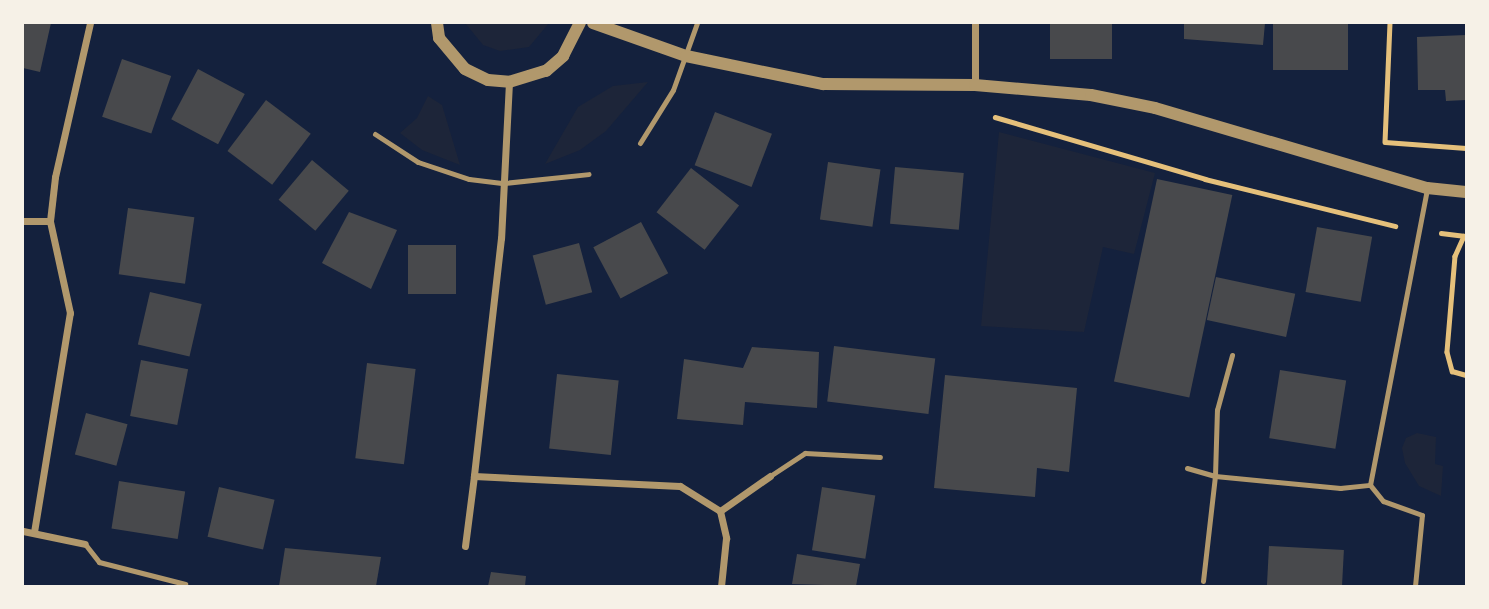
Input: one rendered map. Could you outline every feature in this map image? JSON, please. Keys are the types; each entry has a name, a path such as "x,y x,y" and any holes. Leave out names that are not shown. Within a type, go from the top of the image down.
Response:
{"street":[{"path":"34,533 70,313 50,221 55,177 90,23"},
{"path":"438,23 439,38 465,69 488,80 509,82 546,71 563,56 580,23"},
{"path":"593,23 686,57 823,84 975,85 1091,95 1154,108 1427,188 1466,192"},
{"path":"975,23 975,85"},
{"path":"465,546 502,238 509,82"},
{"path":"23,221 50,221"},
{"path":"474,476 680,486 720,511 726,538 720,586"},
{"path":"720,511 770,476"},
{"path":"23,531 85,544"}],"lane":[{"path":"640,143 673,90 696,23"},
{"path":"375,134 418,162 469,179 503,183 589,174"},
{"path":"1415,586 1422,515 1383,501 1370,485 1427,188"},
{"path":"1203,581 1215,476 1217,410 1232,355"},
{"path":"770,476 805,453 880,457"},
{"path":"1187,468 1215,476 1340,488 1370,485"},
{"path":"85,544 99,562 185,584"}],"path":[{"path":"1390,23 1385,142 1466,148"},
{"path":"975,85 987,115 1057,138 1419,230 1466,236 1455,256 1448,363 1452,371 1466,375"}],"shaded area":[{"path":"465,23 549,23 529,47 500,51 483,45"},
{"path":"648,82 606,131 580,150 545,164 578,107 613,86"},
{"path":"428,96 442,105 460,165 422,150 400,133 417,118"},
{"path":"999,132 1155,173 1134,254 1103,247 1084,332 981,326"},
{"path":"1417,433 1436,437 1435,464 1443,466 1441,496 1419,486 1405,463 1402,448 1406,438"}],"building":[{"path":"23,23 51,23 40,72 23,68"},
{"path":"1050,23 1112,23 1112,59 1050,59"},
{"path":"1184,23 1265,23 1263,45 1184,39"},
{"path":"1273,23 1348,23 1348,70 1273,70"},
{"path":"1466,35 1466,100 1446,101 1445,90 1418,90 1417,37"},
{"path":"122,59 171,76 151,134 102,117"},
{"path":"198,69 245,94 218,144 171,119"},
{"path":"266,100 311,134 272,185 227,151"},
{"path":"715,112 772,134 752,187 695,165"},
{"path":"312,160 349,191 315,231 279,200"},
{"path":"828,162 880,169 872,227 820,219"},
{"path":"895,167 964,173 959,230 890,224"},
{"path":"691,168 739,206 705,250 657,212"},
{"path":"1157,179 1232,195 1189,397 1114,381"},
{"path":"128,208 194,217 185,284 119,274"},
{"path":"349,212 397,230 371,289 322,263"},
{"path":"641,222 668,273 621,299 593,247"},
{"path":"1317,227 1372,237 1361,302 1306,292"},
{"path":"579,243 592,292 546,305 533,255"},
{"path":"408,245 456,245 456,294 408,294"},
{"path":"1216,277 1295,294 1286,337 1207,320"},
{"path":"150,292 202,304 189,357 138,345"},
{"path":"834,346 935,358 928,414 827,402"},
{"path":"752,347 819,352 817,408 745,402 743,425 677,419 684,359 743,368"},
{"path":"141,360 188,369 177,425 130,416"},
{"path":"367,363 416,369 404,464 355,458"},
{"path":"1280,370 1346,380 1335,449 1269,438"},
{"path":"557,374 619,380 611,455 549,449"},
{"path":"945,375 1077,388 1069,472 1037,468 1035,497 934,488"},
{"path":"86,413 128,424 116,466 75,455"},
{"path":"119,481 185,491 178,539 111,528"},
{"path":"219,487 275,500 263,550 208,537"},
{"path":"822,487 875,495 865,559 812,550"},
{"path":"1269,546 1344,550 1342,586 1267,586"},
{"path":"285,548 381,557 376,586 279,586"},
{"path":"797,554 860,564 856,586 792,584"},
{"path":"491,572 526,576 525,586 488,586"}]}
